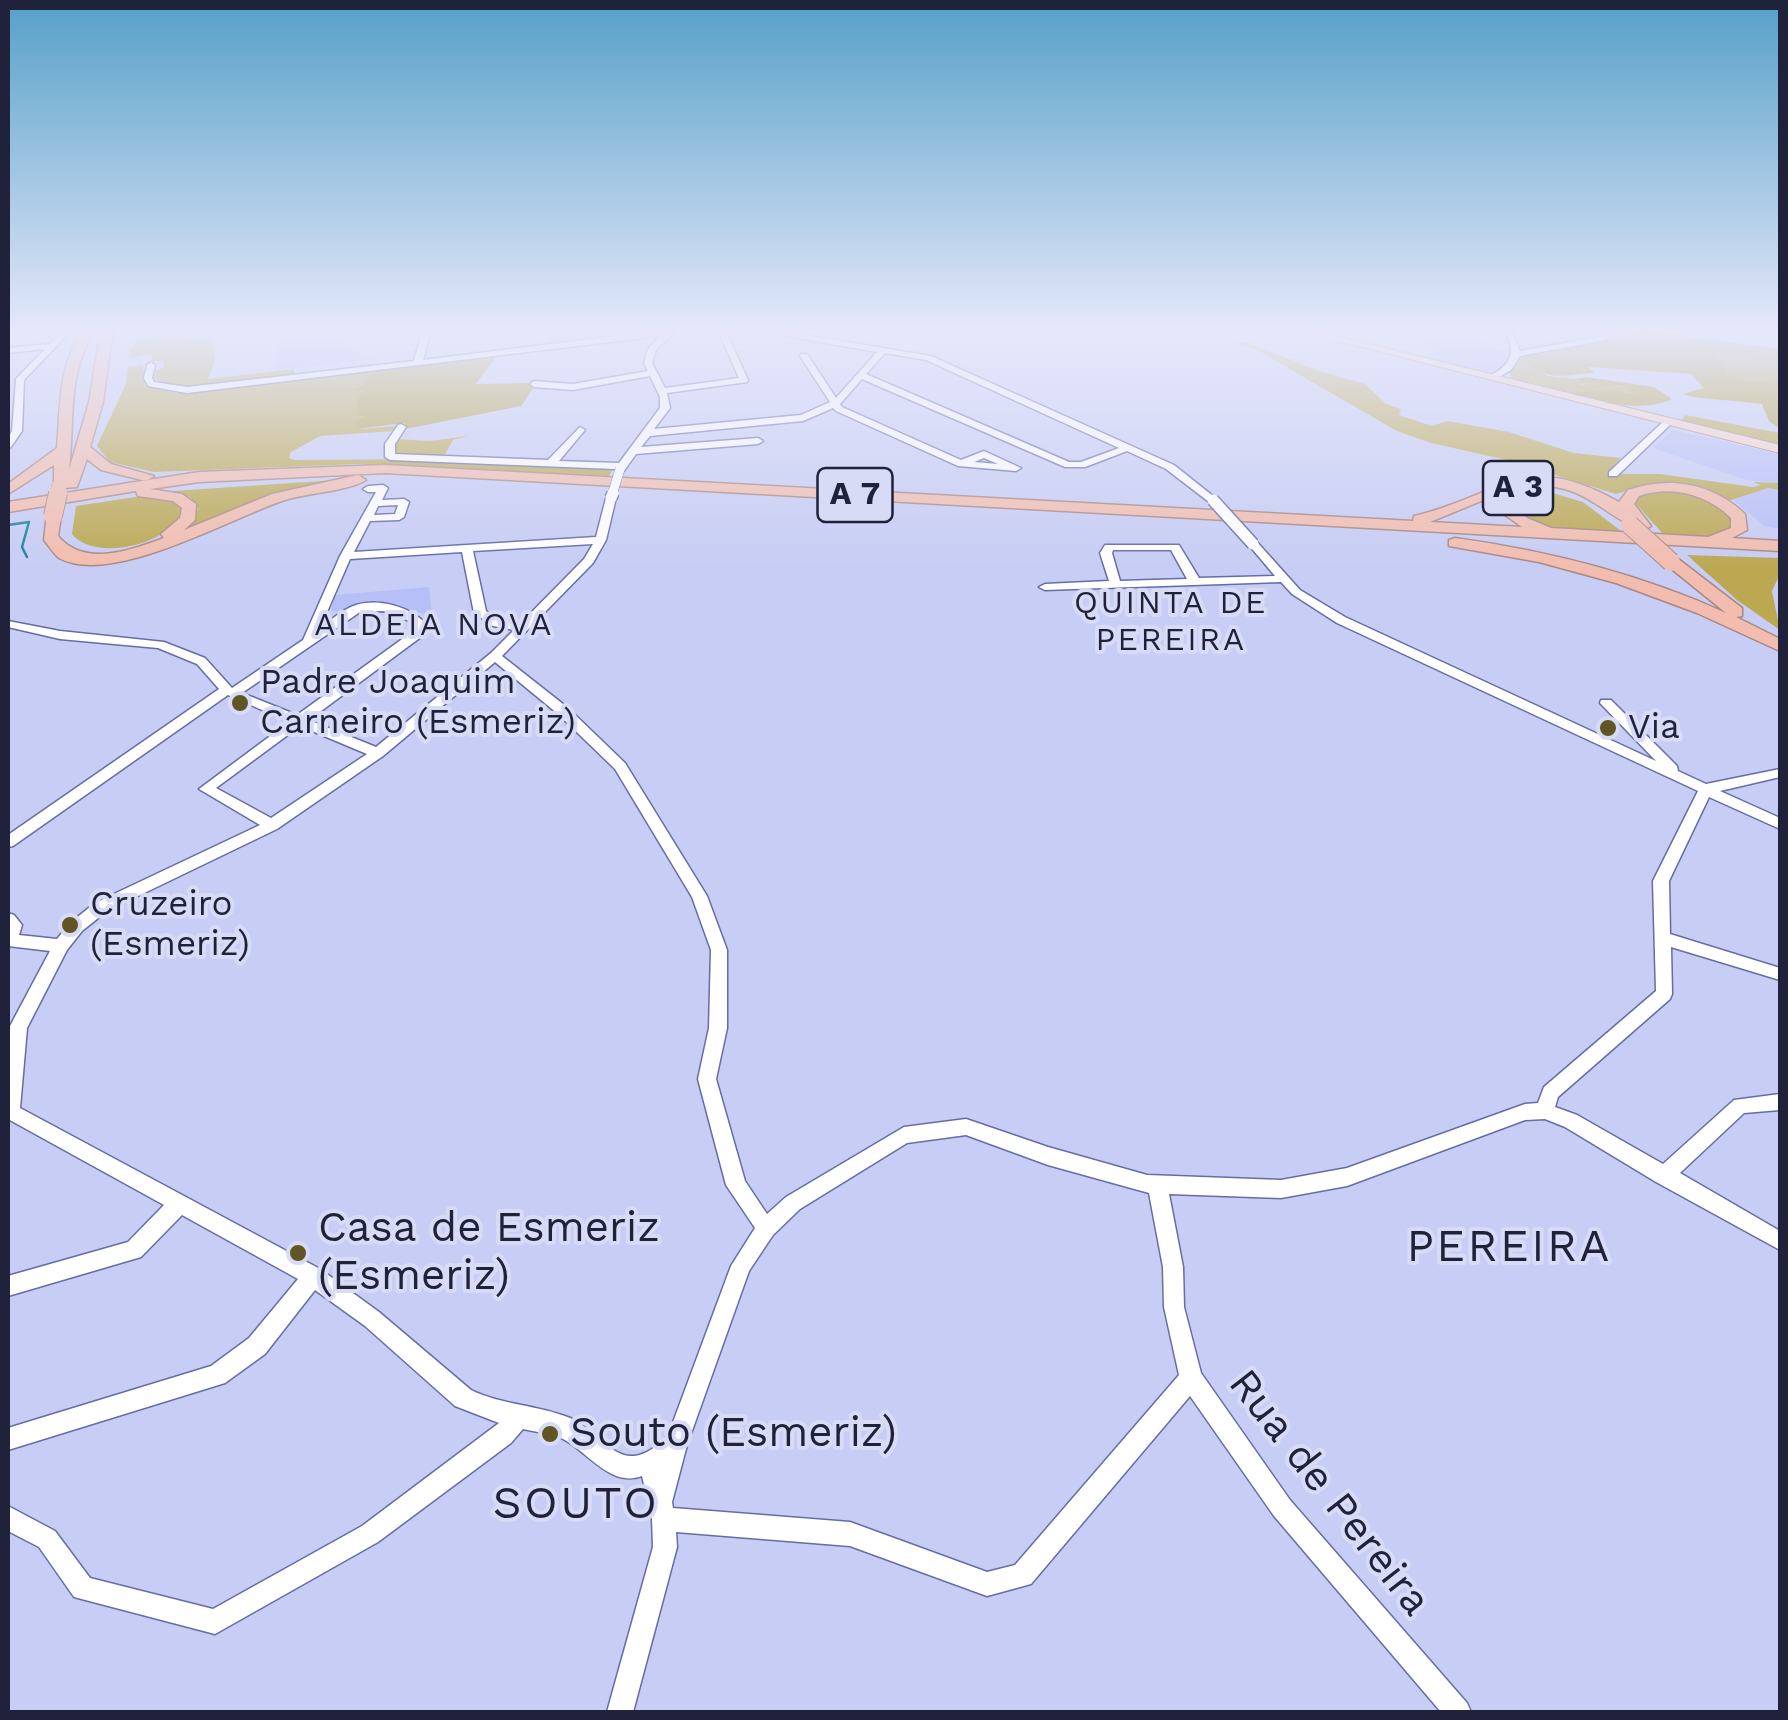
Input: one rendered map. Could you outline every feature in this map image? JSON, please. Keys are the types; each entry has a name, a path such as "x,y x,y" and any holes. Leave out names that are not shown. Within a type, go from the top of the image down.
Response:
{"highway":[{"path":"64,409 66,485"},
{"path":"94,409 50,537 58,550 78,557 112,557 163,544 285,494 385,477"},
{"path":"8,490 38,472 63,450"},
{"path":"83,450 102,466 122,473 199,477"},
{"name":"A 7","path":"8,510 199,477 396,469 1780,550"},
{"name":"A 7","path":"8,510 249,480 385,477 1387,533 1780,550"},
{"name":"A 7","path":"1341,523 1429,518 1460,509 1500,487 1535,482 1595,494 1717,600 1781,640"},
{"name":"A 3","path":"1590,538 1528,524 1507,511 1503,496 1521,487 1562,488 1602,503 1636,526"},
{"path":"1636,526 1628,498 1652,488 1702,494 1724,504 1739,518 1739,530 1733,535 1696,543"},
{"path":"60,515 68,544 99,552 158,540 190,516 190,507 182,499 135,493"},
{"path":"1387,533 1506,551 1591,570 1781,640"}],"main road":[{"path":"1618,409 1780,449"}],"street":[{"path":"8,444 17,430 18,409"},
{"path":"664,409 621,467 601,540 588,561 495,656 378,753 272,826 101,907 76,928 62,946 18,1028 9,1113 314,1276 372,1319 463,1398 487,1409 567,1428 614,1463 633,1468 668,1454 678,1440"},
{"path":"646,433 794,421 821,409"},
{"path":"840,409 961,464"},
{"path":"941,409 1068,464 1082,466 1128,448"},
{"path":"1045,409 1179,471 1213,500 1283,580 1342,620 1780,824"},
{"path":"1613,474 1667,423"},
{"path":"401,427 390,444 390,457 621,467"},
{"path":"552,462 580,430"},
{"path":"632,451 758,441"},
{"path":"308,642 346,556 383,488 368,489"},
{"path":"367,518 399,517 404,502 375,503"},
{"path":"346,556 601,540"},
{"path":"467,547 480,614 497,623 525,628"},
{"path":"1116,585 1106,553 1109,547 1175,547 1194,582"},
{"path":"1045,587 1283,580"},
{"path":"8,842 230,691 364,607 375,606 415,618 421,625 417,634 206,790 272,826"},
{"path":"8,624 60,635 160,645 201,660 230,691 378,753"},
{"path":"495,656 620,766 699,896 718,950 718,1028 708,1079 736,1185 766,1228"},
{"path":"1606,703 1682,778"},
{"path":"1545,1111 1550,1093 1664,994 1660,880 1706,790 1780,773"},
{"path":"8,919 14,925 9,940 62,946"},
{"path":"1664,939 1780,974"},
{"path":"1663,1176 1740,1106 1780,1102"},
{"path":"661,1512 678,1440 741,1266 766,1228 794,1203 904,1135 966,1127 1048,1156 1157,1184 1281,1189 1347,1177 1526,1112 1545,1111 1571,1121 1780,1241"},
{"name":"Rua de Pereira","path":"1157,1184 1173,1266 1174,1306 1191,1378 1282,1508 1458,1712"},
{"path":"8,1286 134,1250 180,1203"},
{"path":"8,1440 217,1375 257,1346 314,1276"},
{"path":"661,1512 850,1534 987,1584 1022,1575 1191,1378"},
{"path":"8,1518 47,1539 83,1588 215,1622 370,1534 503,1435 518,1417"},
{"path":"620,1712 665,1546 652,1463"}],"shaded area":[{"path":"114,409 362,409 362,415 370,414 359,429 397,426 394,431 320,436 291,452 289,458 614,467 609,476 360,464 154,472 110,462 97,446"},
{"path":"357,409 505,409 405,429 405,423 356,429 360,426 354,422 369,415 358,416"},
{"path":"1359,409 1401,409 1399,415 1432,426 1447,421 1509,432 1574,453 1621,458 1607,474 1660,474 1753,487 1761,485 1753,482 1780,483 1780,490 1768,488 1725,502 1648,485 1616,494 1397,431"},
{"path":"1764,409 1780,409 1780,429 1769,421"},
{"path":"1685,415 1780,433 1780,447 1680,422"},
{"path":"1672,430 1780,454 1780,483 1746,480 1653,448"},
{"path":"469,436 453,440 444,456 393,456 396,439 430,441"},
{"path":"336,480 261,499 174,535 193,520 198,509 190,497 173,491"},
{"path":"1768,488 1780,490 1780,529 1764,526 1731,498"},
{"path":"1539,489 1583,502 1625,534 1578,532 1527,519 1516,511 1510,499 1526,490"},
{"path":"1651,491 1676,492 1705,500 1734,520 1733,527 1708,536 1664,535 1635,503 1635,498"},
{"path":"142,496 175,501 183,508 177,521 151,540 115,548 83,543 72,534 76,506"},
{"path":"1687,555 1780,558 1780,574 1772,591 1780,630 1737,600"},
{"path":"429,587 432,616 377,601 340,613 331,610 335,595"}],"waterway":[{"path":"8,525 29,522 22,547 27,557"}],"place":[{"name":"Padre Joaquim Carneiro (Esmeriz)","path":"240,703"},
{"name":"Via","path":"1608,728"},
{"name":"Cruzeiro (Esmeriz)","path":"70,925"},
{"name":"Casa de Esmeriz (Esmeriz)","path":"298,1253"},
{"name":"Souto (Esmeriz)","path":"550,1434"}],"district":[{"name":"QUINTA DE PEREIRA","path":"1171,622"},
{"name":"ALDEIA NOVA","path":"434,626"},
{"name":"PEREIRA","path":"1509,1248"},
{"name":"SOUTO","path":"576,1505"}]}
